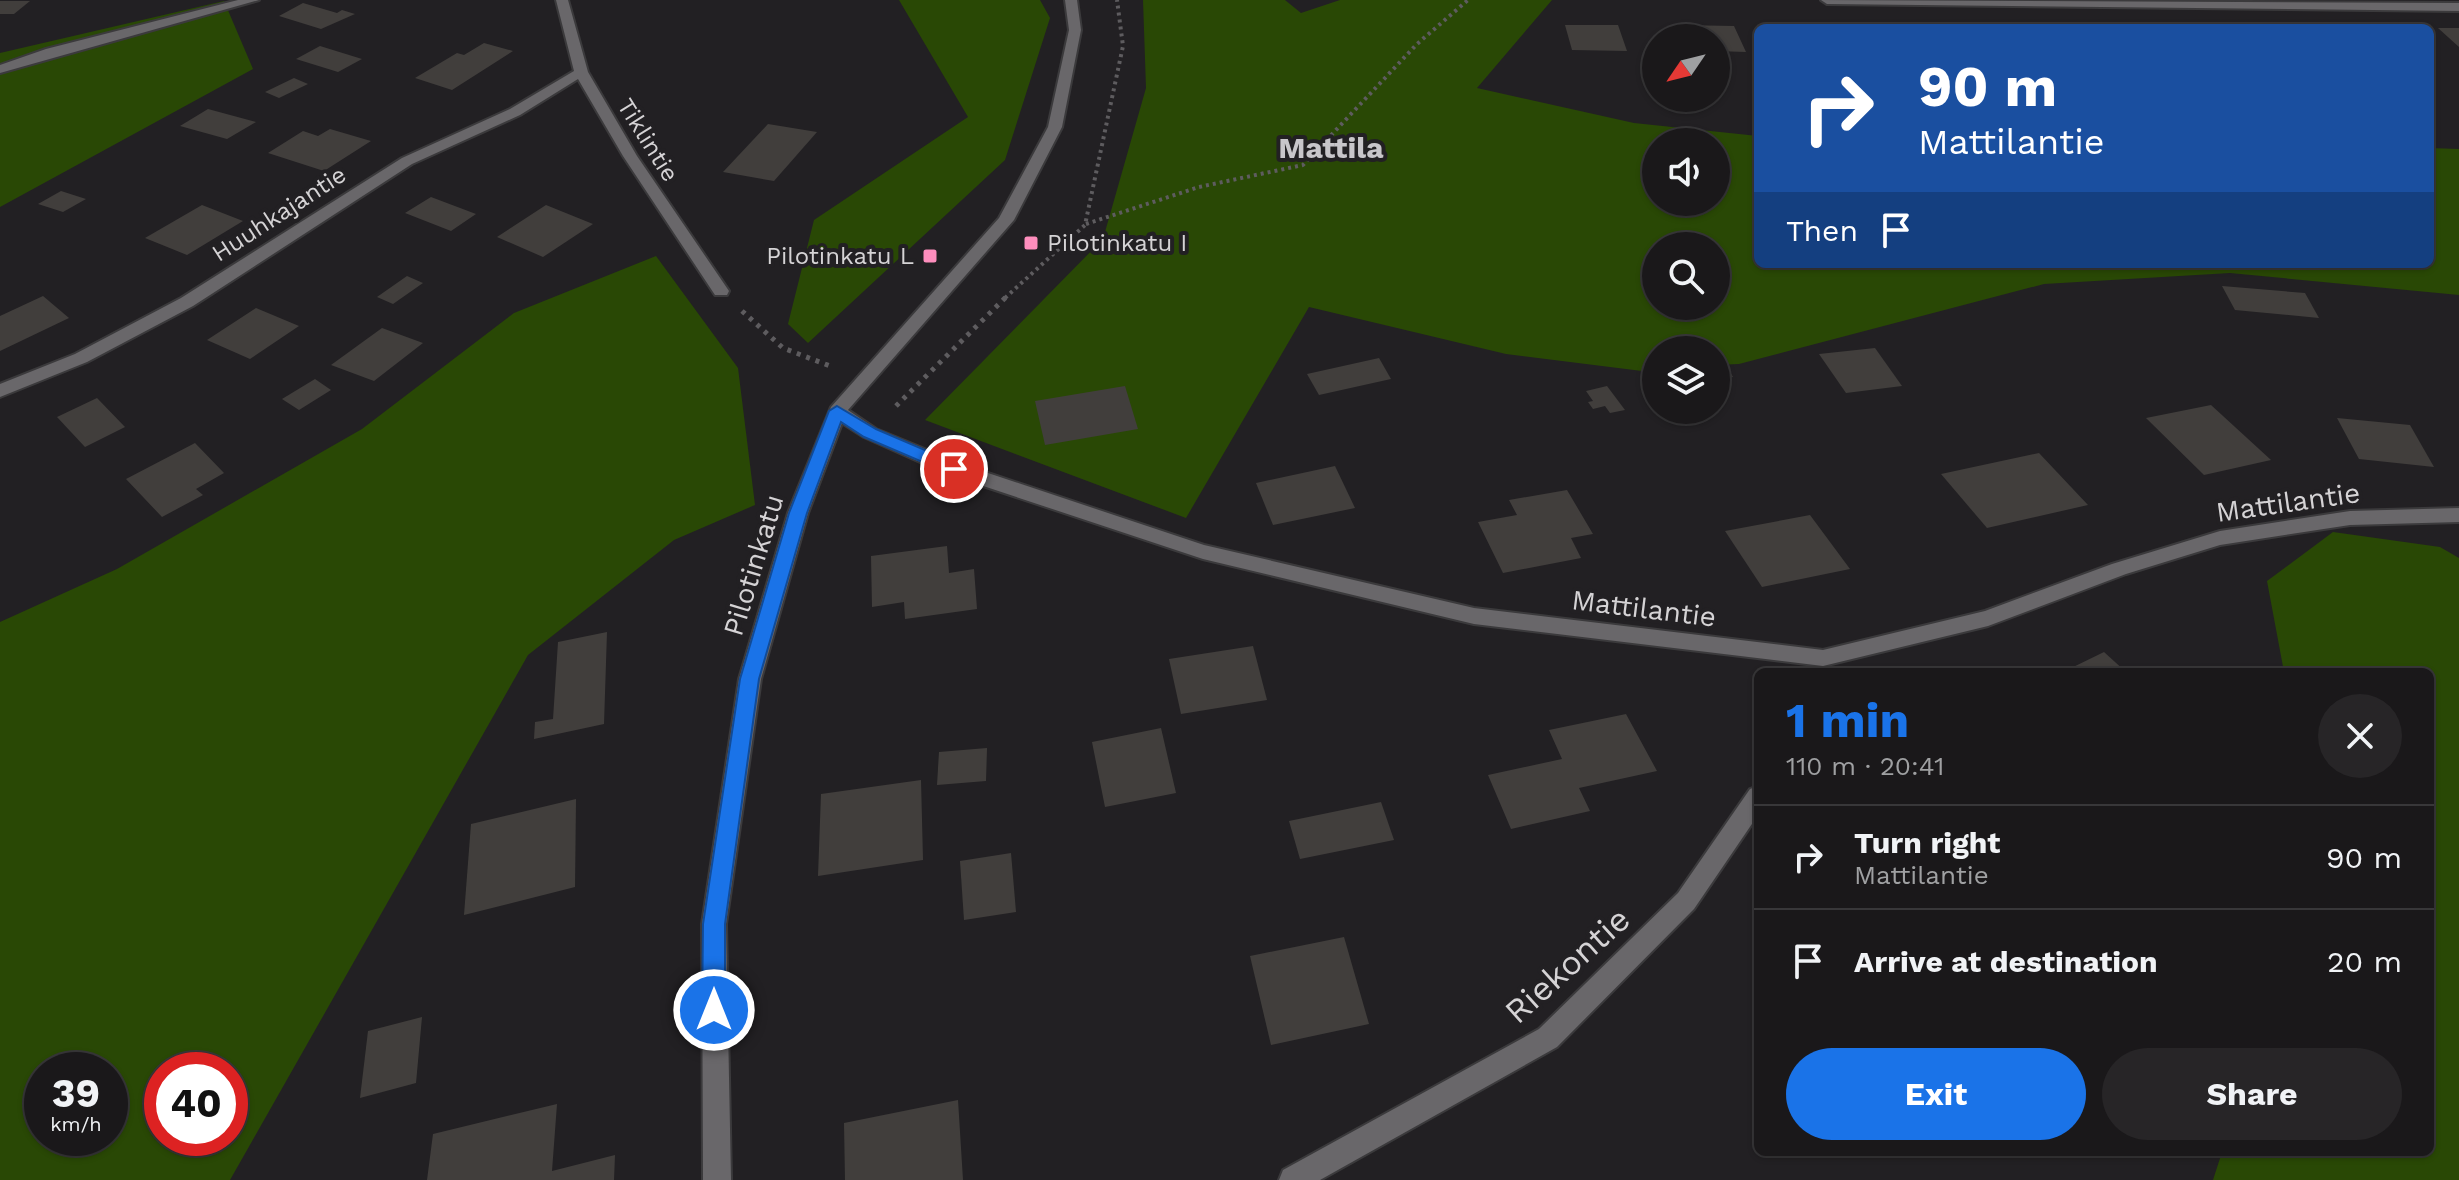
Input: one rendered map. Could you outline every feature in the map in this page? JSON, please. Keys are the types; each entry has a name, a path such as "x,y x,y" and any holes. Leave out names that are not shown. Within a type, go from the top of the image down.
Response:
{"street":[{"path":"0,69 51,52 253,0"},
{"name":"Tiklintie","path":"562,0 581,72 630,156 721,291"},
{"name":"Pilotinkatu","path":"717,1180 714,924 750,679 798,513 837,411 1006,220 1055,127 1075,30 1071,0"},
{"path":"1827,0 2459,7"},
{"name":"Huuhkajantie","path":"0,391 81,358 187,302 407,161 515,112 581,72"},
{"name":"Mattilantie","path":"837,411 870,433 954,469 1203,552 1474,616 1820,665 1988,618 2119,569 2220,538 2350,518 2459,515"},
{"name":"Riekontie","path":"1293,1180 1548,1038 1686,901 1754,802"}],"path":[{"path":"1085,225 1123,46 1117,0"},
{"path":"870,433 959,340 1085,225 1199,187 1303,165 1417,44 1468,0"},
{"path":"721,291 783,348 865,379"}],"green space":[{"path":"899,0 1040,0 1050,18 1005,160 808,343 788,324 814,220 968,117"},
{"path":"1143,0 1285,0 1301,13 1340,0 1552,0 1477,88 1634,123 1682,128 1642,128 1642,216 1730,216 1730,133 1754,136 1754,268 2434,268 2434,148 2459,149 2459,295 2230,273 2044,284 1739,364 1730,364 1730,336 1642,336 1642,371 1506,354 1309,307 1186,518 925,420 1103,239 1146,88"},
{"path":"224,1 253,69 0,207 0,53"},
{"path":"656,256 738,368 755,505 674,540 528,655 248,1148 248,1052 144,1052 144,1156 244,1156 230,1180 0,1180 0,622 117,569 362,429 514,313"},
{"path":"2333,532 2440,547 2459,558 2459,1180 2213,1180 2221,1156 2434,1156 2434,668 2283,668 2267,581"}],"building":[{"path":"0,1 30,1 14,14 0,14"},
{"path":"303,3 337,13 342,10 355,14 321,29 279,16"},
{"path":"1795,22 1851,24 1796,24"},
{"path":"1565,25 1618,25 1627,51 1572,50"},
{"path":"1730,26 1734,26 1746,52 1730,51"},
{"path":"2438,28 2459,28 2459,47"},
{"path":"484,43 513,51 452,90 415,78 457,53 464,55"},
{"path":"320,46 362,59 338,72 296,59"},
{"path":"294,78 308,84 279,98 265,92"},
{"path":"208,109 256,122 227,139 180,126"},
{"path":"768,124 817,132 774,181 723,172"},
{"path":"330,129 371,141 324,171 268,153 303,131 318,136"},
{"path":"61,191 86,199 63,212 38,204"},
{"path":"431,197 476,214 451,231 405,213"},
{"path":"202,205 243,221 187,255 145,238"},
{"path":"546,205 593,224 543,257 497,237"},
{"path":"407,276 423,283 393,304 377,297"},
{"path":"2222,286 2305,293 2319,318 2235,310"},
{"path":"43,296 69,318 0,351 0,316"},
{"path":"256,308 299,326 250,359 207,340"},
{"path":"382,328 423,343 374,381 331,365"},
{"path":"1875,348 1902,386 1846,393 1819,354"},
{"path":"1379,358 1391,379 1319,395 1307,374"},
{"path":"315,379 331,390 299,410 282,399"},
{"path":"1125,386 1138,429 1045,445 1035,401"},
{"path":"1607,386 1625,410 1610,413 1605,406 1593,409 1588,402 1593,401 1586,391"},
{"path":"97,398 125,427 85,447 57,417"},
{"path":"2211,405 2271,460 2204,475 2146,418"},
{"path":"2337,418 2410,425 2434,467 2359,459"},
{"path":"195,443 224,473 196,489 203,495 162,517 126,479"},
{"path":"2039,453 2088,505 1987,528 1941,474"},
{"path":"1335,466 1355,508 1273,525 1256,483"},
{"path":"1567,490 1593,534 1571,538 1581,558 1503,573 1478,522 1517,515 1509,500"},
{"path":"1810,515 1850,569 1762,587 1725,531"},
{"path":"947,546 949,573 974,569 977,609 905,619 904,602 872,607 871,556"},
{"path":"607,632 604,724 534,739 535,722 553,719 558,642"},
{"path":"1253,646 1267,700 1181,714 1169,659"},
{"path":"2104,652 2122,668 2071,668"},
{"path":"1626,714 1657,771 1579,788 1590,811 1511,829 1488,775 1562,759 1549,730"},
{"path":"1161,728 1176,793 1105,807 1092,742"},
{"path":"987,748 986,781 937,785 939,752"},
{"path":"921,780 923,860 818,876 821,794"},
{"path":"576,799 575,887 464,915 471,824"},
{"path":"1381,802 1394,840 1300,859 1289,821"},
{"path":"1011,853 1016,912 964,920 960,861"},
{"path":"1344,937 1369,1024 1271,1045 1250,956"},
{"path":"422,1017 416,1083 360,1098 368,1031"},
{"path":"958,1100 963,1180 845,1180 844,1123"},
{"path":"557,1104 552,1171 615,1155 614,1180 427,1180 433,1134"}],"place":[{"name":"Pilotinkatu I","path":"1031,243"},
{"name":"Pilotinkatu L","path":"930,256"}],"district":[{"name":"Mattila","path":"1331,148"}],"route":[{"path":"714,1010 714,924 750,679 798,513 837,411 870,433 954,469"}]}
